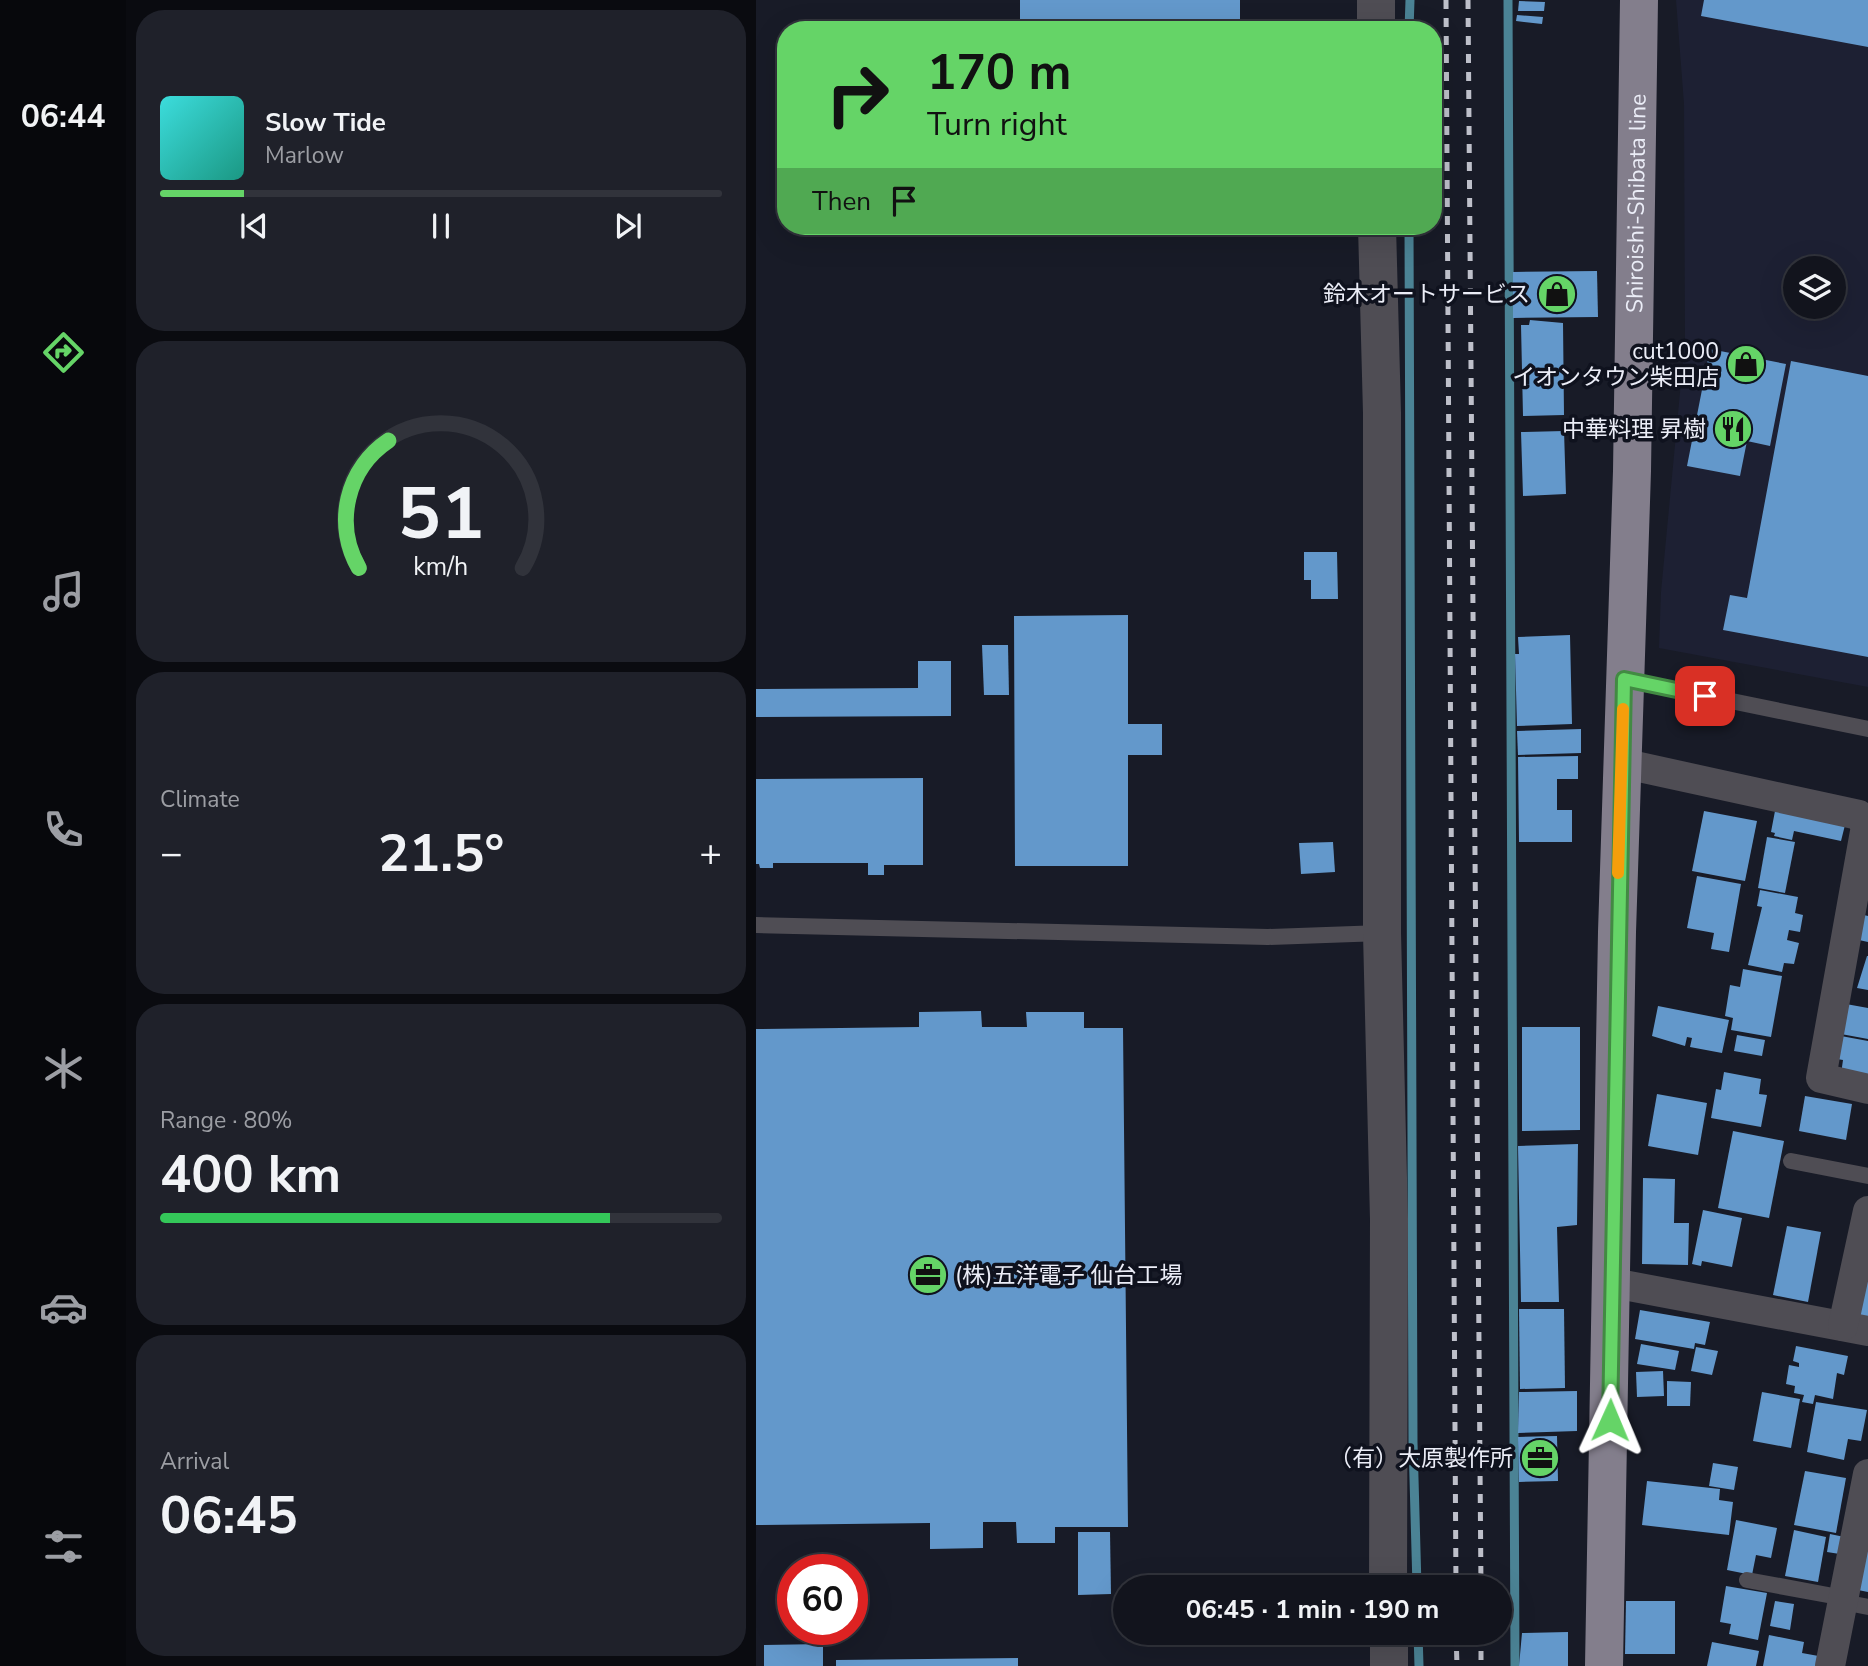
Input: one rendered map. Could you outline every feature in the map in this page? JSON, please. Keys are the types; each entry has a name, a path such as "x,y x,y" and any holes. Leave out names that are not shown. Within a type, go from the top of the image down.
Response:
{"main road":[{"name":"Shiroishi-Shibata line","path":"1604,1666 1621,763 1632,471 1639,0"}],"street":[{"path":"1376,0 1376,21"},
{"path":"1377,235 1382,413 1382,933 1389,1219 1388,1575"},
{"path":"1621,763 1864,815 1866,826 1821,1078 1868,1089"},
{"path":"1613,1283 1856,1328 1868,1211"},
{"path":"1830,1666 1852,1603 1868,1474"},
{"path":"1389,1645 1389,1666"}],"lane":[{"path":"1624,679 1868,729"},
{"path":"756,925 1268,937 1382,933"},
{"path":"1791,1161 1868,1176"},
{"path":"1747,1580 1852,1603"}],"shaded area":[{"path":"1676,0 1868,0 1868,687 1659,648 1661,592 1685,340 1684,104"}],"building":[{"path":"1020,0 1240,0 1240,21 1020,21"},
{"path":"1704,0 1868,0 1868,47 1701,16"},
{"path":"1519,1 1545,2 1544,11 1518,11"},
{"path":"1517,15 1543,17 1542,24 1516,21"},
{"path":"1597,271 1598,317 1513,318 1513,272"},
{"path":"1530,320 1563,323 1564,415 1523,416 1521,325 1529,325"},
{"path":"1710,349 1786,364 1770,446 1747,441 1740,476 1687,466"},
{"path":"1791,361 1868,376 1868,657 1723,630 1730,595 1747,598"},
{"path":"1564,431 1566,494 1523,496 1521,432"},
{"path":"1304,552 1337,552 1338,599 1311,599 1311,580 1304,580"},
{"path":"1128,615 1128,724 1162,724 1162,755 1128,755 1128,866 1015,866 1014,616"},
{"path":"1570,635 1572,724 1517,726 1515,654 1519,654 1518,637"},
{"path":"982,645 1008,645 1009,695 984,695"},
{"path":"918,661 951,661 951,716 756,717 756,689 918,688"},
{"path":"1581,729 1581,753 1518,755 1517,731"},
{"path":"1578,756 1578,779 1557,779 1557,810 1572,810 1572,842 1519,842 1518,757"},
{"path":"923,778 923,865 884,865 884,875 868,875 868,863 773,863 773,868 760,868 759,864 756,864 756,779"},
{"path":"1704,811 1757,821 1745,881 1692,871"},
{"path":"1775,811 1845,825 1841,841 1794,831 1792,840 1774,836 1775,833 1771,832"},
{"path":"1767,837 1795,842 1785,893 1758,888"},
{"path":"1333,842 1335,872 1301,874 1299,843"},
{"path":"1697,876 1741,884 1729,952 1711,949 1714,933 1687,928"},
{"path":"1760,890 1798,897 1795,913 1803,915 1800,932 1789,930 1787,940 1799,943 1794,964 1784,963 1782,972 1748,965 1762,907 1757,906"},
{"path":"1864,915 1868,916 1868,942 1859,940"},
{"path":"1868,956 1868,990 1857,988"},
{"path":"1743,969 1782,976 1771,1037 1731,1030 1733,1018 1725,1016 1730,985 1740,987"},
{"path":"1846,1004 1868,1008 1868,1039 1841,1034"},
{"path":"1658,1006 1729,1020 1722,1053 1690,1047 1692,1038 1687,1037 1685,1046 1652,1036"},
{"path":"981,1011 982,1027 1027,1027 1026,1012 1084,1012 1084,1028 1123,1028 1128,1527 1055,1527 1055,1543 1017,1543 1016,1522 983,1522 983,1548 930,1549 930,1523 756,1525 756,1029 919,1027 919,1012"},
{"path":"1522,1027 1580,1027 1580,1130 1522,1131"},
{"path":"1737,1035 1765,1040 1762,1056 1734,1051"},
{"path":"1841,1036 1868,1041 1868,1080 1841,1074 1843,1060 1837,1059"},
{"path":"1724,1072 1761,1079 1759,1094 1767,1095 1761,1127 1711,1118 1716,1089 1721,1090"},
{"path":"1657,1094 1707,1103 1698,1155 1648,1146"},
{"path":"1805,1096 1852,1104 1846,1140 1799,1131"},
{"path":"1733,1131 1784,1141 1769,1218 1718,1208"},
{"path":"1578,1144 1577,1225 1557,1227 1559,1302 1521,1302 1518,1146"},
{"path":"1643,1178 1675,1179 1674,1223 1689,1223 1688,1265 1642,1264"},
{"path":"1703,1210 1742,1218 1732,1267 1702,1261 1701,1266 1692,1264"},
{"path":"1787,1226 1821,1232 1808,1302 1773,1295"},
{"path":"1868,1263 1868,1320 1856,1318"},
{"path":"1519,1309 1564,1309 1565,1388 1520,1389"},
{"path":"1640,1310 1710,1322 1705,1345 1695,1343 1694,1349 1635,1339"},
{"path":"1641,1344 1679,1351 1675,1370 1637,1364"},
{"path":"1796,1346 1848,1356 1844,1375 1837,1373 1833,1399 1815,1395 1813,1404 1802,1402 1804,1395 1794,1393 1795,1386 1786,1384 1789,1365 1799,1367 1799,1363 1793,1361"},
{"path":"1696,1347 1718,1351 1712,1375 1691,1371"},
{"path":"1663,1371 1664,1396 1637,1397 1636,1372"},
{"path":"1667,1381 1691,1382 1690,1406 1667,1406"},
{"path":"1577,1391 1577,1431 1518,1433 1519,1392"},
{"path":"1762,1392 1800,1399 1791,1448 1753,1441"},
{"path":"1816,1402 1867,1410 1861,1441 1848,1439 1844,1460 1807,1452"},
{"path":"1557,1436 1558,1481 1519,1482 1518,1437"},
{"path":"1713,1463 1738,1467 1734,1490 1709,1486"},
{"path":"1805,1471 1846,1478 1836,1533 1794,1525"},
{"path":"1647,1481 1720,1489 1719,1500 1733,1502 1729,1535 1642,1525"},
{"path":"1736,1520 1777,1528 1771,1558 1756,1555 1752,1575 1727,1570"},
{"path":"1794,1530 1826,1537 1818,1582 1785,1576"},
{"path":"1078,1532 1110,1532 1111,1594 1078,1595"},
{"path":"1830,1534 1849,1538 1846,1555 1827,1552"},
{"path":"1868,1543 1868,1592 1858,1590"},
{"path":"1726,1586 1767,1593 1758,1640 1729,1634 1731,1624 1720,1622"},
{"path":"1626,1601 1675,1601 1675,1654 1625,1654"},
{"path":"1775,1601 1794,1604 1790,1630 1770,1626"},
{"path":"1568,1632 1568,1666 1519,1666 1522,1633"},
{"path":"1769,1635 1804,1642 1802,1653 1824,1657 1822,1666 1763,1666"},
{"path":"1712,1642 1759,1651 1756,1666 1707,1666"},
{"path":"764,1645 823,1645 823,1666 764,1666"},
{"path":"1018,1658 1018,1666 836,1666 836,1660"}],"waterway":[{"path":"1409,21 1410,0"},
{"path":"1508,0 1515,1666"},
{"path":"1409,235 1413,1442 1417,1575"},
{"path":"1418,1645 1419,1666"}],"railway":[{"path":"1446,0 1456,1575"},
{"path":"1468,0 1481,1575"},
{"path":"1456,1645 1457,1666"},
{"path":"1481,1645 1481,1666"}],"slow traffic":[{"path":"1618,873 1623,709"}],"place":[{"name":"鈴木オートサービス","path":"1557,294"},
{"name":"cut1000 イオンタウン柴田店","path":"1746,364"},
{"name":"中華料理 昇樹","path":"1733,429"},
{"name":"(株)五洋電子 仙台工場","path":"928,1275"},
{"name":"（有）大原製作所","path":"1540,1458"}],"route":[{"path":"1610,1420 1617,932 1624,679 1705,696"}]}
